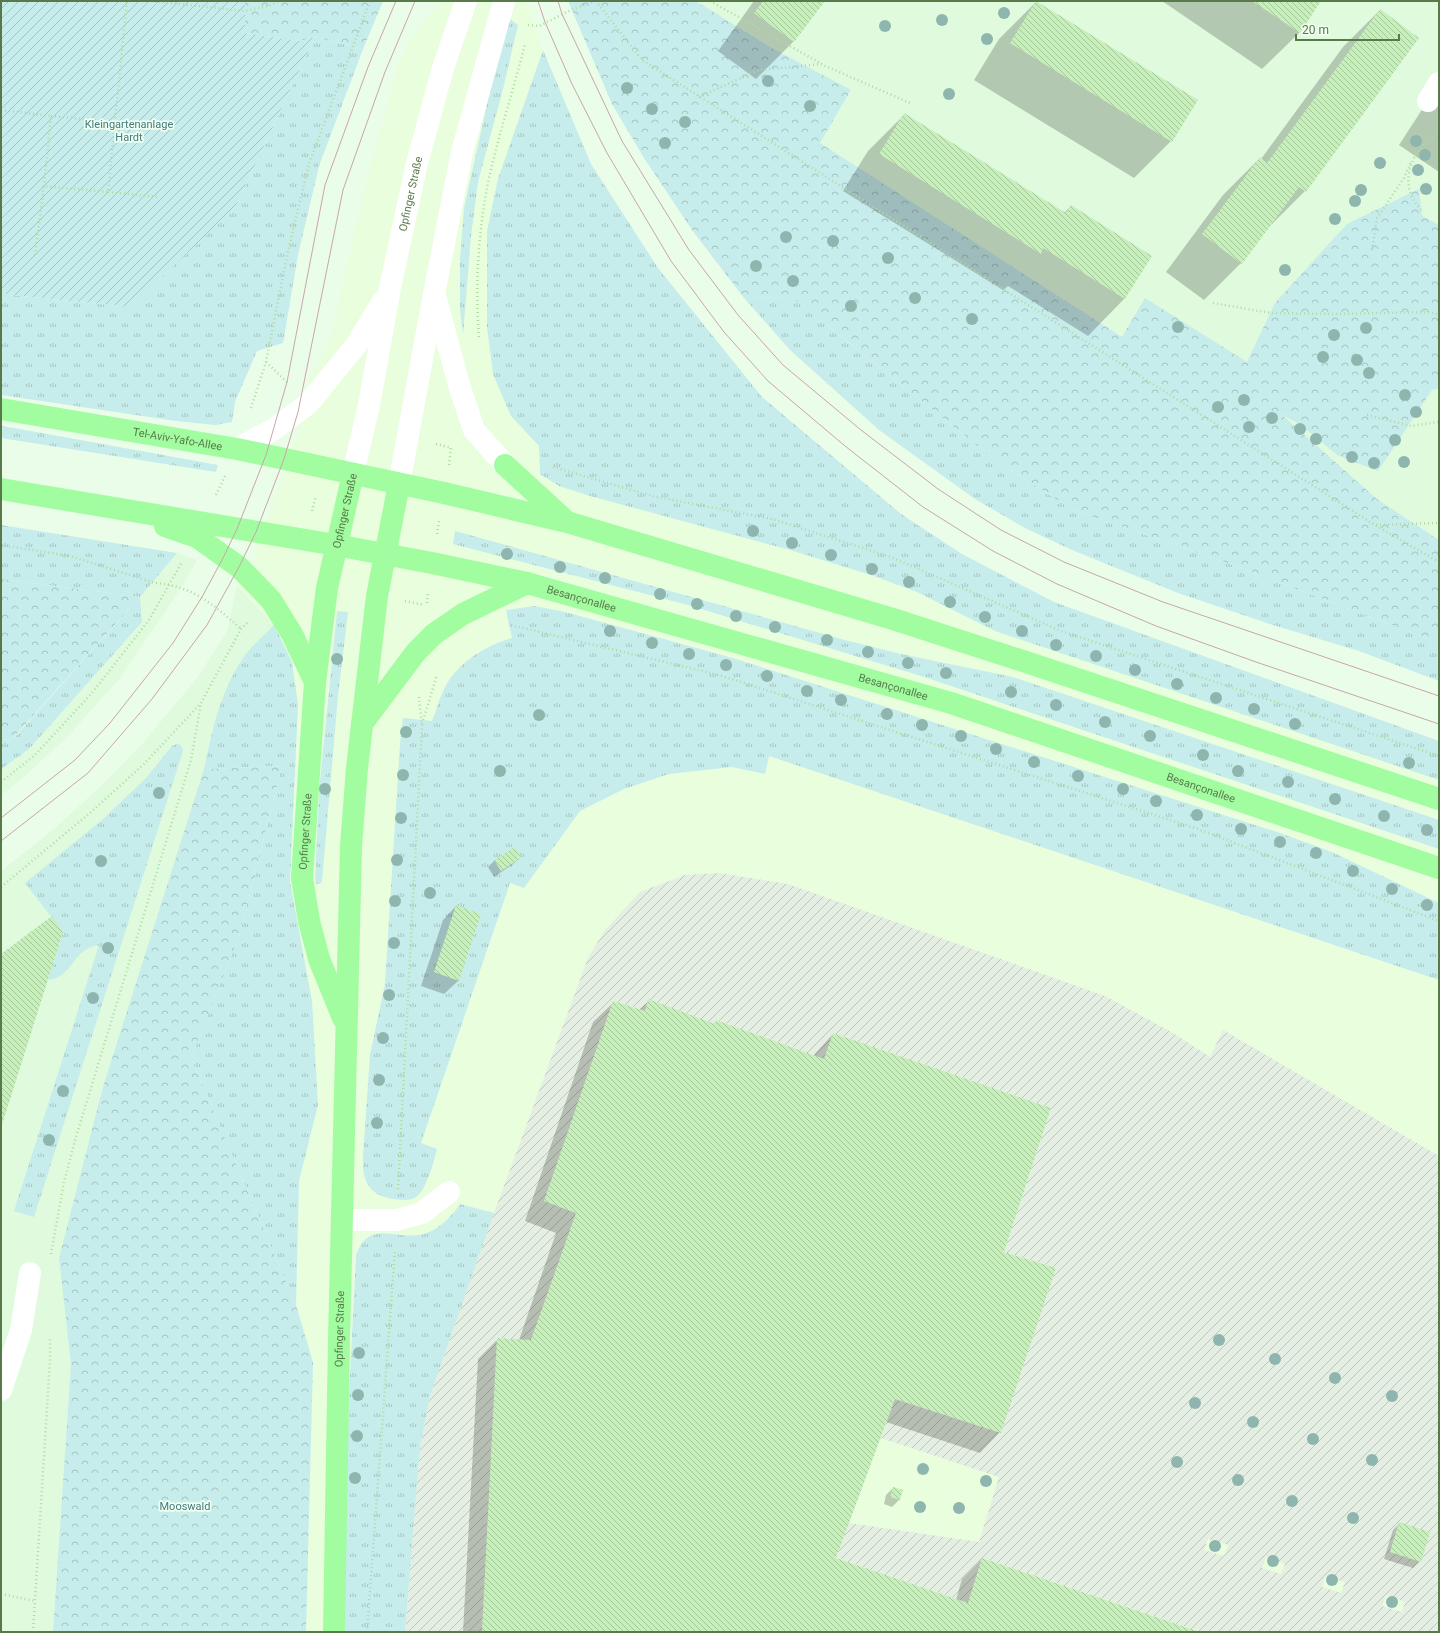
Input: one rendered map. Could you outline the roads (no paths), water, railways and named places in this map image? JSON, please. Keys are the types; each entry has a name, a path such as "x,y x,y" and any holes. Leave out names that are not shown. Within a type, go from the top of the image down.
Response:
{"main road":[{"name":"Tel-Aviv-Yafo-Allee","path":"1,409 237,449 353,474"},
{"path":"505,465 567,522"},
{"path":"353,474 567,522 893,619 1029,662 1439,799"},
{"name":"Opfinger Straße","path":"346,1025 319,959 309,921 302,878 315,682 327,588 353,474"},
{"name":"Opfinger Straße","path":"334,1632 351,846 361,725 377,596 400,484"},
{"path":"1,489 336,545"},
{"path":"115,509 197,537 239,567 271,600 292,634 315,682"},
{"name":"Besançonallee","path":"336,545 527,583 951,703 1439,868"},
{"path":"361,725 416,652 434,634 463,614 527,583"}],"street":[{"name":"Opfinger Straße","path":"353,474 369,405 390,288 417,163 443,68 466,1"},
{"name":"Opfinger Straße","path":"400,484 434,294 462,152 504,1"},
{"path":"237,449 274,429 308,404 357,344 390,288"},
{"path":"434,294 458,385 474,430 505,465"},
{"path":"342,1220 397,1220 422,1213 449,1192"},
{"path":"1,1390 21,1330 30,1273"}],"tram line":[{"path":"1,818 75,760 110,723 173,643 202,597 223,558 237,529 266,455 287,382 325,185 368,67 396,1"},
{"path":"1,841 88,773 152,699 207,625 239,567 256,532 284,459 298,412 343,190 385,72 415,1"},
{"path":"538,1 545,22 572,84 607,153 671,261 724,332 768,381 845,446 923,507 993,551 1057,584 1156,626 1256,662 1439,724"},
{"path":"558,1 562,14 622,141 689,250 738,315 783,365 861,430 938,489 1001,530 1064,562 1163,602 1439,696"}],"park label":[{"name":"Kleingartenanlage Hardt","path":"129,130"},
{"name":"Mooswald","path":"185,1506"}]}
